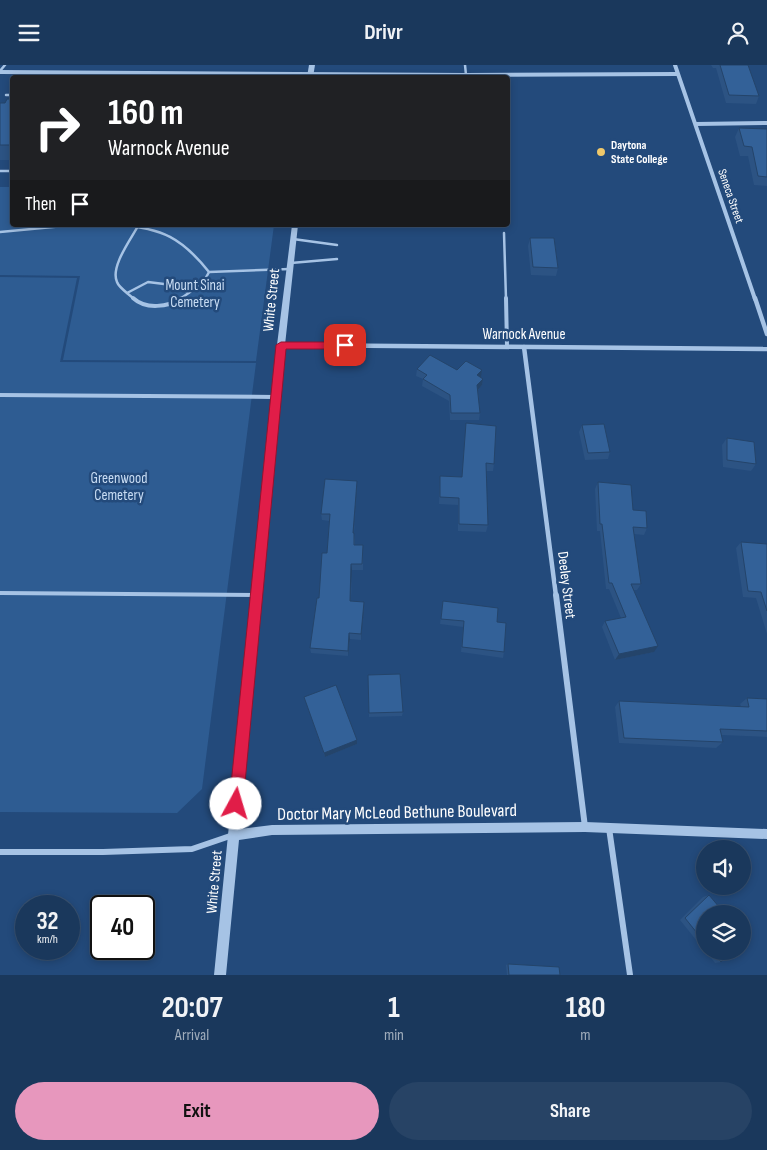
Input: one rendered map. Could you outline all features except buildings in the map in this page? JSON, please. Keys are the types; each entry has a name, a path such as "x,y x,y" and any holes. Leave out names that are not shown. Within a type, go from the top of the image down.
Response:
{"street":[{"path":"310,75 312,65"},
{"name":"Seneca Street","path":"675,65 767,334"},
{"path":"0,71 220,72 310,75 677,74"},
{"path":"696,124 767,123"},
{"name":"White Street","path":"220,975 281,345 295,227"},
{"name":"Warnock Avenue","path":"281,345 767,349"},
{"name":"Deeley Street","path":"524,347 585,827"},
{"name":"Doctor Mary McLeod Bethune Boulevard","path":"0,852 103,852 192,849 233,835 272,830 585,827 767,834"},
{"path":"609,828 630,975"}],"lane":[{"path":"0,71 5,65"},
{"path":"465,65 466,75"},
{"path":"0,231 49,227"},
{"path":"137,227 116,267 115,274 117,283 136,301 154,307 174,303 203,283 209,272"},
{"path":"142,227 165,233 176,239 195,254 209,272"},
{"path":"504,233 507,347"},
{"path":"294,239 336,245"},
{"path":"209,272 290,266 337,259"},
{"path":"127,293 148,281 189,292"},
{"path":"0,395 276,397"},
{"path":"0,593 257,595"}],"green space":[{"name":"Mount Sinai Cemetery","path":"0,187 10,187 10,227 274,227 256,361 63,360 80,276 0,275"},
{"name":"Greenwood Cemetery","path":"0,277 77,278 60,362 256,363 202,789 177,813 0,812"}],"place":[{"name":"Daytona State College","path":"601,152"}],"route":[{"path":"236,804 281,345 345,345"}]}
